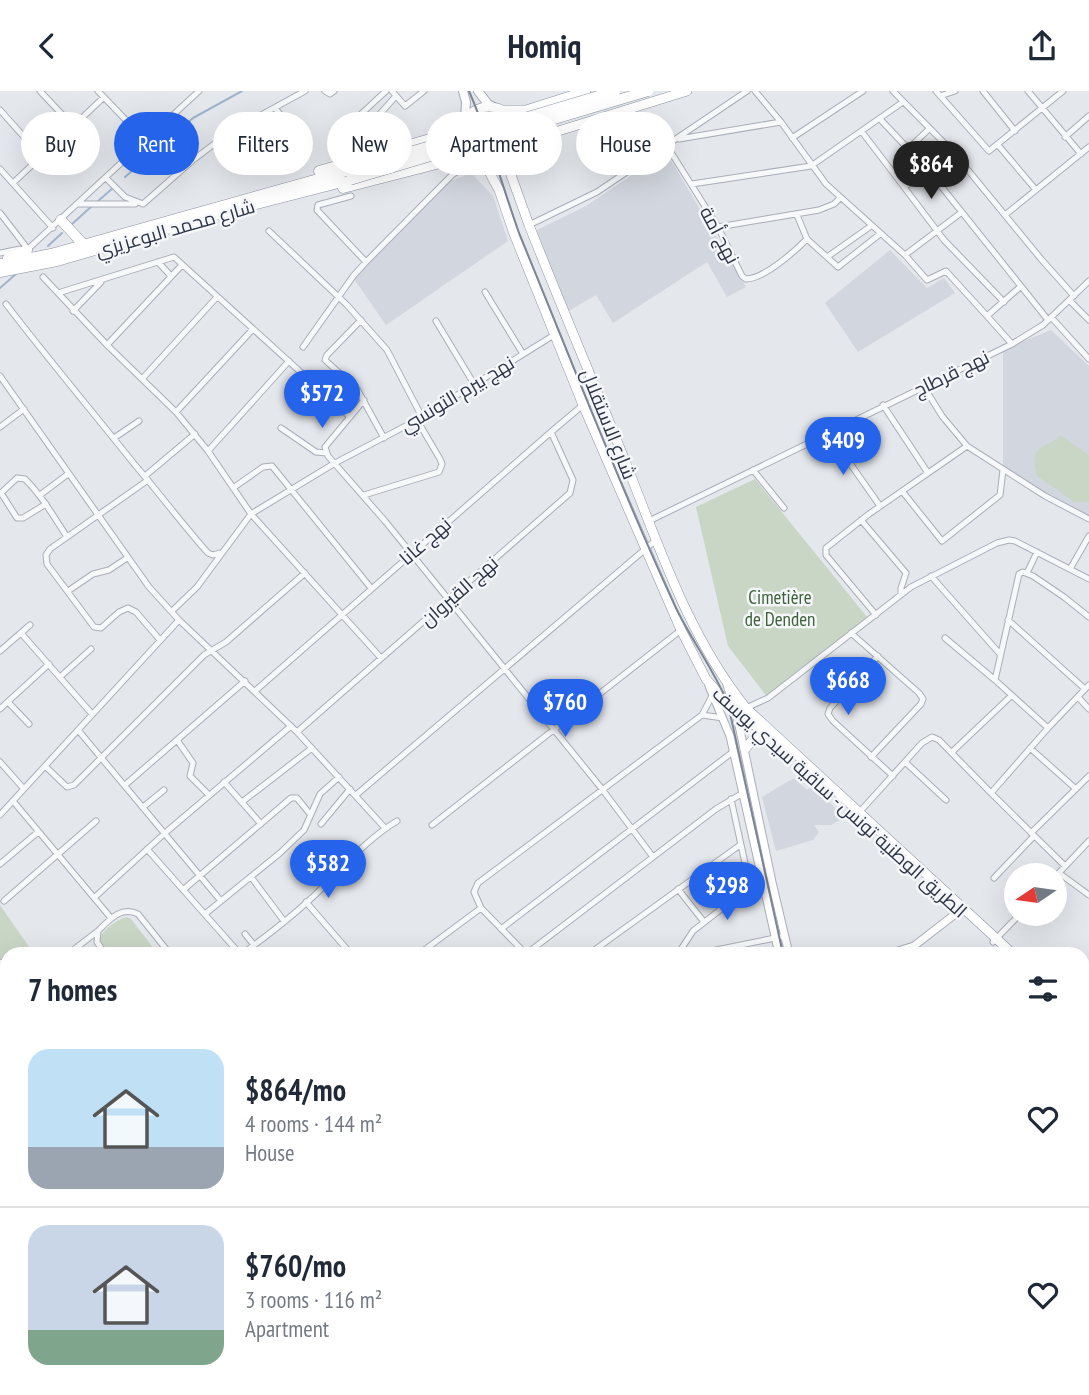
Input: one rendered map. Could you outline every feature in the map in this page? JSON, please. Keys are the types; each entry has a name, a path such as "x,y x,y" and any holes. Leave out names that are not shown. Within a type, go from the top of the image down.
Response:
{"highway":[{"path":"474,112 477,109 497,108 526,110 567,94 586,91"},
{"path":"346,176 615,91"},
{"path":"346,176 648,91"},
{"path":"562,129 687,91"},
{"path":"497,108 502,112"},
{"path":"232,206 285,181 426,140"},
{"path":"232,206 260,208 426,167"},
{"name":"شارع الاستقلال","path":"489,175 499,190 583,405 681,630 706,679"},
{"name":"شارع الاستقلال","path":"510,175 691,623 727,684"},
{"name":"شارع محمد البوعزيزي","path":"1,269 346,176"},
{"name":"شارع محمد البوعزيزي","path":"1,269 57,261 232,206"},
{"path":"57,224 83,245"},
{"path":"1,269 28,249"},
{"name":"الطريق الوطنية تونس - ساقية سيدي يوسف","path":"706,679 1004,947"},
{"name":"الطريق الوطنية تونس - ساقية سيدي يوسف","path":"727,684 741,709 766,735 858,814"},
{"path":"745,749 754,737 766,735"},
{"name":"الطريق الوطنية تونس - ساقية سيدي يوسف","path":"995,940 1000,947"}],"main road":[{"path":"463,91 466,102 464,112"},
{"path":"478,91 482,98 497,108"},
{"path":"706,679 724,718 734,751 777,947"},
{"path":"741,709 745,749 787,947"},
{"path":"911,947 961,909"}],"street":[{"path":"40,91 60,112"},
{"path":"98,91 118,112"},
{"path":"176,112 199,91"},
{"path":"268,112 306,91"},
{"path":"325,91 330,94 334,91"},
{"path":"363,112 386,91"},
{"path":"380,112 394,94 407,106 424,91"},
{"path":"676,140 747,91"},
{"path":"755,91 781,122 811,166 840,198 905,255 927,280 946,271 1012,344"},
{"path":"792,138 863,91"},
{"path":"893,91 954,153 1088,317"},
{"path":"938,93 956,91"},
{"path":"983,91 1014,131"},
{"path":"1028,91 1080,154"},
{"path":"938,93 987,150 991,151 1063,91"},
{"path":"88,112 104,97"},
{"path":"692,184 811,166 903,102"},
{"path":"275,108 278,112"},
{"path":"0,110 21,134"},
{"path":"1065,137 1089,116"},
{"path":"880,119 929,171 1020,287 1088,355"},
{"path":"676,140 781,122"},
{"path":"908,149 929,129"},
{"path":"862,132 937,232 1004,302"},
{"path":"79,204 140,204 147,201 213,145"},
{"path":"998,145 1036,190"},
{"path":"1005,215 1089,147"},
{"path":"904,187 954,153"},
{"name":"نهج أمة","path":"675,158 718,227 742,276 747,279 755,278 792,254 807,239"},
{"path":"0,169 57,224"},
{"path":"0,253 28,249 114,170"},
{"path":"13,183 21,175"},
{"path":"303,347 366,263 452,175"},
{"path":"529,225 583,200 622,175"},
{"path":"106,178 125,197 140,204"},
{"path":"351,196 318,205 317,210 366,263"},
{"path":"718,227 797,215 828,207 840,198"},
{"path":"905,255 962,212"},
{"path":"0,213 28,249"},
{"path":"797,215 807,239 836,267 841,266 880,235"},
{"path":"827,257 870,226"},
{"path":"269,231 339,297 387,350 442,464 439,472 364,495"},
{"path":"58,293 174,257 351,417"},
{"path":"158,262 172,276"},
{"path":"107,345 182,265"},
{"path":"43,277 107,345 176,412 208,451 251,514 381,658"},
{"path":"74,311 103,280"},
{"name":"نهج قرطاج","path":"648,521 1012,344 1050,319 1089,281"},
{"path":"987,316 1020,287"},
{"path":"485,292 523,354"},
{"path":"142,379 217,297"},
{"path":"6,304 71,389 208,553 220,553"},
{"path":"361,320 325,360 350,381 365,400 384,438"},
{"path":"436,321 474,384"},
{"path":"176,412 253,329"},
{"name":"نهج بيرم التونسي","path":"172,611 197,587 251,514 290,488 419,419 554,335"},
{"path":"208,451 289,361"},
{"path":"0,376 149,587 179,620 297,732 384,828"},
{"path":"924,387 942,416 967,446 1045,496 1089,519"},
{"path":"365,400 324,447 326,453 364,495 602,789 653,857"},
{"name":"نهج غانا","path":"256,691 551,432 583,405 600,400"},
{"path":"883,405 928,473"},
{"path":"0,427 24,409"},
{"path":"114,438 139,421"},
{"path":"281,428 317,452 326,453"},
{"name":"نهج القيروان","path":"297,732 570,493 573,479 551,432"},
{"path":"828,432 880,506"},
{"path":"160,640 136,613 128,608 97,629 47,564 46,559 50,549 147,478 195,434"},
{"path":"876,615 825,551 826,548 860,520 967,446"},
{"path":"233,488 269,465 372,588"},
{"path":"753,470 784,508"},
{"path":"902,491 942,541 1000,495 1003,470"},
{"path":"40,495 68,474"},
{"path":"46,504 23,518 17,518 1,493 14,480 21,477 25,479 40,495 46,504 67,537"},
{"path":"860,520 906,573 901,594"},
{"path":"1070,569 1086,549 1089,536"},
{"path":"356,795 656,540"},
{"path":"741,709 768,698 901,594 973,555 1009,540 1089,579"},
{"path":"1027,573 1037,552"},
{"path":"68,591 93,574 110,570 127,558"},
{"path":"45,766 69,787 103,759 197,661 226,642 305,573"},
{"path":"995,680 1019,574 1027,573 1089,617"},
{"path":"931,576 1000,654"},
{"path":"0,815 179,620"},
{"path":"991,793 1087,687 1008,620"},
{"path":"0,651 30,625"},
{"path":"432,825 681,630"},
{"path":"21,633 92,714"},
{"path":"851,633 923,699 872,757"},
{"path":"945,638 1048,728"},
{"path":"60,677 91,649"},
{"path":"878,656 828,711 833,721 893,776"},
{"path":"0,709 49,664"},
{"path":"125,785 245,681"},
{"path":"519,947 481,908 474,892 478,883 702,715 713,694"},
{"path":"951,752 1011,696"},
{"path":"1078,697 1089,709"},
{"path":"8,702 29,724"},
{"path":"702,715 724,718"},
{"path":"95,897 164,834 291,726"},
{"path":"78,730 221,901"},
{"path":"858,814 922,743 932,737 939,740 1062,863"},
{"path":"177,740 193,763 190,776 209,795"},
{"path":"242,802 312,748"},
{"path":"1030,748 1076,789"},
{"path":"501,929 734,751"},
{"path":"0,762 24,789"},
{"path":"905,762 946,800"},
{"path":"995,878 1089,776"},
{"path":"205,914 304,830 320,794 339,777"},
{"path":"224,782 261,824"},
{"path":"321,824 350,789"},
{"path":"143,807 164,790"},
{"path":"535,947 731,799 743,793"},
{"path":"183,890 295,798 310,814"},
{"path":"731,799 750,886"},
{"path":"13,801 111,918"},
{"path":"4,901 96,821"},
{"path":"251,947 328,883 384,828 397,821"},
{"path":"0,864 38,832"},
{"path":"1068,863 1089,841"},
{"path":"599,947 740,845"},
{"path":"147,849 235,947"},
{"path":"306,858 328,883"},
{"path":"251,877 284,921"},
{"path":"682,947 705,922 761,878"},
{"path":"1068,882 1089,895"},
{"path":"678,889 705,922"},
{"path":"306,902 345,947"},
{"path":"428,947 481,908"},
{"path":"77,947 111,918 125,911 138,914 164,947"},
{"path":"995,940 1008,926"},
{"path":"98,930 97,942 100,947"},
{"path":"245,934 254,945"},
{"path":"731,947 785,936"}],"shaded area":[{"path":"675,167 746,287 727,297 707,262 613,323 596,295 567,312 535,231 586,206 632,175 675,175"},
{"path":"473,175 493,196 508,241 386,325 354,279 448,182"},
{"path":"890,250 927,288 944,278 955,293 858,352 825,303"},
{"path":"1051,330 1089,366 1089,516 1003,472 1003,350"},
{"path":"794,778 807,790 812,786 845,817 831,825 814,825 819,832 813,840 776,851 762,797"}],"green space":[{"path":"1060,435 1089,455 1089,502 1074,502 1037,476 1037,452"},
{"name":"Cimetière de Denden","path":"755,479 867,617 768,698 728,646 696,507"},
{"path":"0,905 29,947 0,947"},
{"path":"127,917 131,919 153,947 103,947 100,937 119,920"}],"waterway":[{"path":"125,177 193,118 242,91"},
{"path":"97,202 114,187"},
{"path":"71,225 93,205"},
{"path":"48,246 62,233"},
{"path":"0,288 16,274"}],"tram line":[{"path":"469,91 519,233 634,514 675,606 728,704 781,947"}]}
